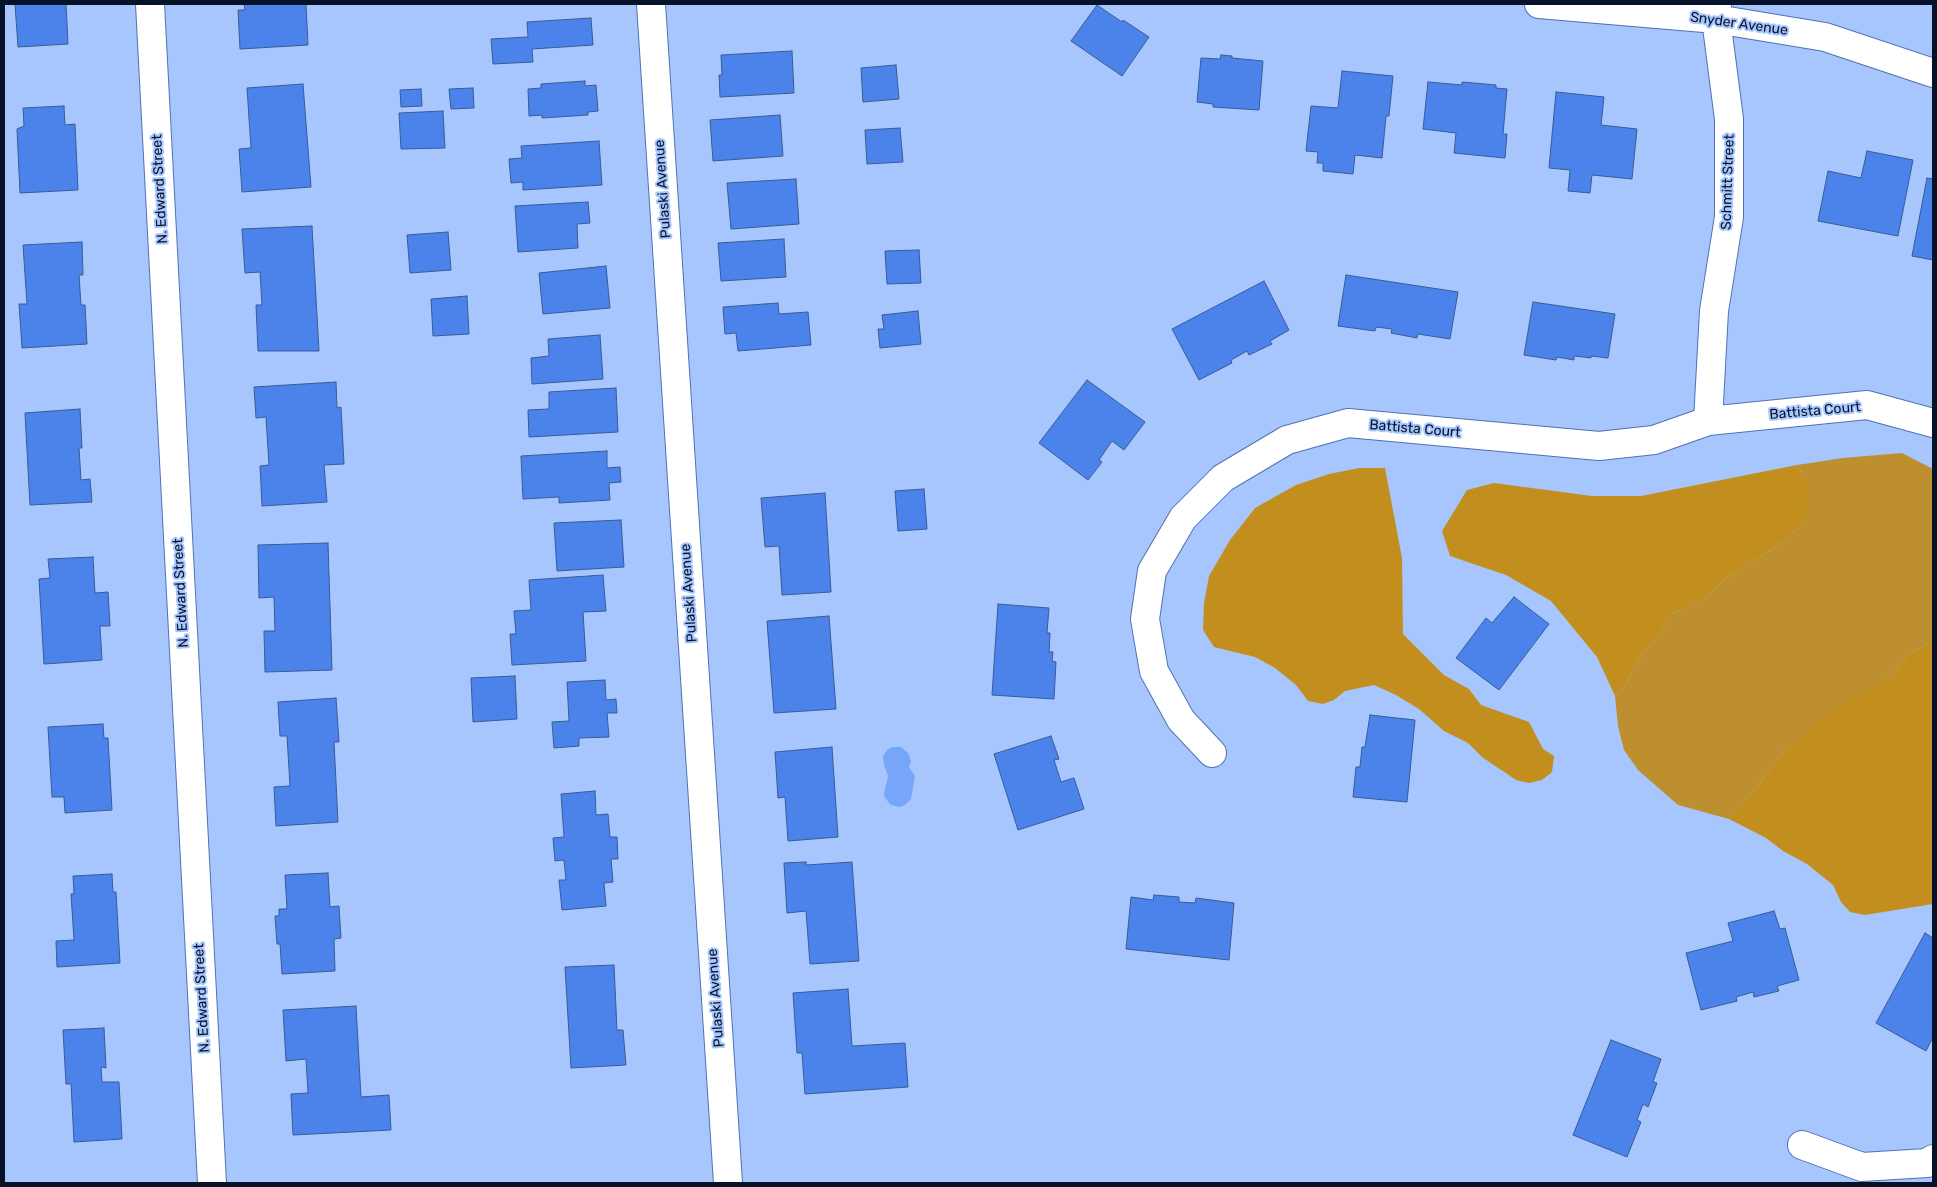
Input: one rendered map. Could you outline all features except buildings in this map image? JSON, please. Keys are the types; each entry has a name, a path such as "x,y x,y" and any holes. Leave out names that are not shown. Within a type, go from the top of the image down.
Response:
{"street":[{"name":"N. Edward Street","path":"150,4 212,1183"},
{"name":"Pulaski Avenue","path":"651,4 728,1183"},
{"name":"Snyder Avenue","path":"1539,4 1716,12 1825,37 1933,73"},
{"name":"Schmitt Street","path":"1708,421 1714,311 1729,217 1729,118 1716,12"},
{"name":"Battista Court","path":"1212,753 1181,720 1154,670 1144,620 1152,571 1183,518 1222,478 1288,440 1348,423 1599,446 1654,440 1708,421 1867,405 1933,423"},
{"path":"1802,1145 1862,1167 1927,1163 1933,1159"}],"shaded area":[{"path":"1902,453 1933,469 1933,641 1908,655 1893,674 1785,749 1770,771 1729,819 1678,805 1638,770 1624,750 1618,726 1615,696 1625,686 1636,663 1673,613 1704,599 1725,579 1771,550 1803,525 1807,479 1797,465 1843,458"},
{"path":"1797,465 1807,479 1809,495 1803,525 1771,550 1725,579 1704,599 1673,613 1636,663 1625,686 1615,696 1597,657 1551,601 1506,575 1450,556 1442,531 1467,490 1494,483 1592,496 1641,496"},
{"path":"1359,468 1385,468 1402,558 1403,634 1444,675 1469,689 1481,705 1529,722 1543,749 1554,756 1552,772 1542,780 1529,783 1516,780 1482,757 1468,743 1444,731 1419,709 1396,695 1374,685 1345,691 1334,700 1323,704 1308,701 1296,685 1275,668 1255,657 1214,647 1203,630 1204,603 1209,576 1230,540 1255,508 1296,485 1329,474"},
{"path":"1933,641 1933,904 1865,915 1850,912 1841,902 1833,885 1807,864 1783,851 1766,838 1729,819 1770,771 1785,749 1840,705 1867,691 1893,674 1908,655"}],"water":[{"path":"892,747 901,747 908,753 911,761 909,767 915,776 911,799 900,807 891,805 884,794 888,776 883,756"}]}
